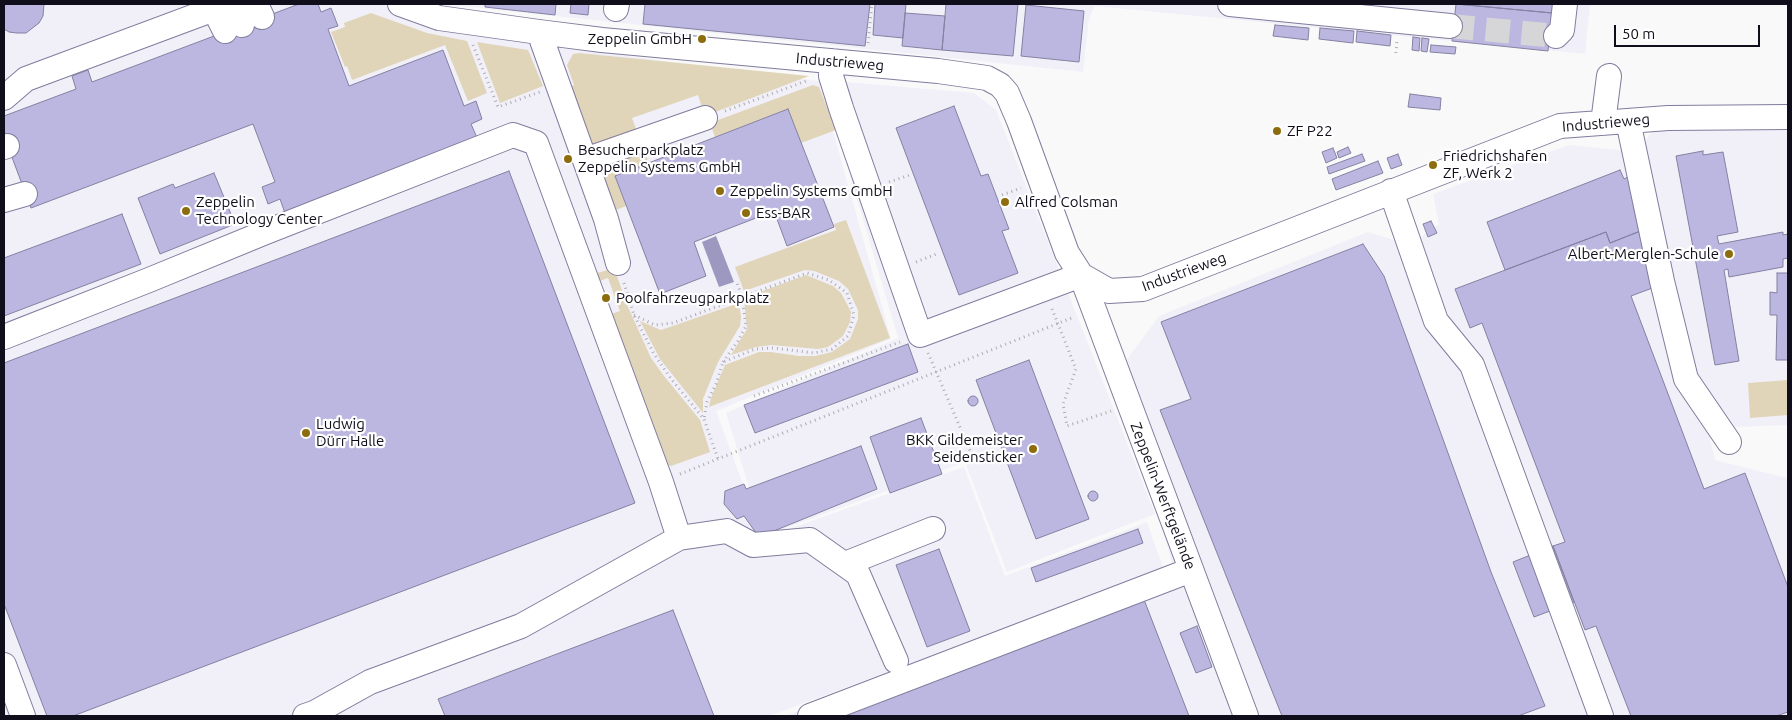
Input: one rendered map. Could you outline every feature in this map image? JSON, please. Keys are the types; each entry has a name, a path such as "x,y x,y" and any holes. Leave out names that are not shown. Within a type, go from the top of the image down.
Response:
{"street":[{"name":"Industrieweg","path":"400,4 439,18 602,40 938,71 987,78 1007,93 1067,253 1081,275 1109,291 1142,289 1560,126 1668,118 1788,116"},
{"path":"1230,4 1450,26"},
{"path":"1556,36 1562,30 1565,4"},
{"path":"4,98 26,79 214,9 243,16"},
{"path":"539,32 606,219 618,263"},
{"path":"830,61 831,76 841,108 920,335 1081,275"},
{"path":"1603,123 1609,76"},
{"path":"585,160 705,118"},
{"path":"1628,121 1662,281 1686,379 1728,442"},
{"path":"4,337 513,135 536,143 661,482 679,538"},
{"path":"1391,192 1436,321 1472,365 1601,716"},
{"path":"576,251 611,238"},
{"name":"Zeppelin-Werftgelände","path":"1081,275 1246,716"},
{"path":"845,564 933,529"},
{"path":"305,716 314,713 370,682 521,626 679,538 727,531 753,545 810,540 845,564 858,574 896,661"},
{"path":"810,716 1190,570"},
{"path":"4,666 23,716"}],"path":[{"path":"868,47 872,4"},
{"path":"470,22 498,107 547,89"},
{"path":"705,118 814,78"},
{"path":"618,263 634,315 654,354 667,374 704,419 718,459"},
{"path":"634,315 655,325 673,323 806,273 829,280 847,292 854,315 848,336 832,349 814,353 774,348 755,349 723,362"},
{"path":"704,419 707,402 716,384 723,362 746,326 742,297 736,280"},
{"path":"1045,289 1076,369 1063,404 1067,426 1112,411"},
{"path":"661,482 1093,310"},
{"path":"754,396 920,335 975,462 994,454"}],"shaded area":[{"name":"Zeppelin GmbH","path":"4,4 382,4 460,34 819,81 891,339 716,411 763,538 964,467 1005,576 1147,522 1164,570 769,716 4,716"},
{"path":"442,4 1590,4 1585,54 1095,6 1089,19 1083,72"},
{"path":"371,13 427,33 467,41 487,93 468,101 445,45 352,80 331,32 345,27 344,23"},
{"path":"477,42 528,50 543,86 500,103"},
{"path":"579,53 809,76 705,116 698,95 632,118 637,132 593,149 570,87 574,85 567,65 573,54"},
{"path":"822,80 974,93 996,110 1155,514 1007,572 965,462 764,536 726,413 898,338"},
{"path":"813,85 819,87 836,130 801,143 788,109 715,137 710,123"},
{"path":"1656,127 1788,130 1788,425 1733,427 1693,368 1715,460 1787,478 1788,481 1788,716 785,716 1174,572 1122,366 1159,316 1368,232 1410,245 1439,224 1433,194 1569,145 1640,152 1690,355 1645,141"},
{"path":"643,148 649,163 615,176 626,206 616,210 600,165"},
{"path":"846,220 890,338 709,407 725,365 759,352 815,356 832,352 850,339 858,319 858,310 848,289 839,281 814,271 805,270 744,291 735,267 836,230 834,224"},
{"path":"716,236 734,282 719,287 702,242"},
{"path":"614,268 628,307 651,358 700,420 710,452 671,466 663,463 606,316 620,311 608,278 597,282 594,274"},
{"path":"806,275 833,286 841,293 851,312 850,322 843,336 828,347 818,349 771,345 756,347 731,355 747,329 744,298"},
{"path":"739,303 740,326 718,362 703,399 703,413 660,359 640,321 661,330"},
{"path":"1788,380 1788,415 1750,418 1748,383"}],"building":[{"path":"4,4 44,4 43,16 39,23 26,33 9,32 4,29"},
{"path":"299,4 318,4 321,12 331,8 338,26 328,29 349,86 443,50 464,106 476,101 482,119 471,124 478,140 285,213 280,199 268,204 262,187 275,182 253,124 31,208 4,136 4,116 76,89 72,76 88,70 92,82"},
{"path":"485,4 556,4 555,15 485,7"},
{"path":"571,4 589,4 588,15 570,13"},
{"path":"645,4 870,4 865,46 643,24"},
{"path":"875,4 906,4 903,38 873,35"},
{"path":"946,4 1018,4 1013,56 942,50"},
{"path":"1456,4 1552,13 1548,51 1452,41"},
{"path":"1456,4 1553,4 1552,13"},
{"path":"1026,5 1084,11 1079,62 1021,56"},
{"path":"905,13 945,16 942,50 902,46"},
{"path":"1275,25 1309,28 1308,40 1273,36"},
{"path":"1320,28 1354,31 1353,43 1319,39"},
{"path":"1357,31 1391,35 1390,46 1356,42"},
{"path":"1413,37 1420,38 1419,51 1412,50"},
{"path":"1422,38 1429,39 1427,52 1421,51"},
{"path":"1431,45 1456,47 1455,54 1430,52"},
{"path":"1410,94 1441,98 1440,110 1408,107"},
{"path":"954,106 981,176 988,174 1009,229 1002,231 1018,273 959,295 896,128"},
{"name":"Zeppelin Systems GmbH","path":"788,109 834,227 787,246 774,211 694,242 706,276 660,294 615,176"},
{"path":"1348,147 1351,153 1339,158 1337,152"},
{"path":"1333,148 1337,158 1326,163 1322,152"},
{"path":"1703,151 1703,155 1723,152 1738,232 1717,236 1719,244 1783,232 1783,235 1788,234 1788,258 1783,259 1783,267 1729,277 1728,269 1724,270 1739,361 1715,365 1676,156"},
{"path":"1362,154 1365,161 1329,174 1327,167"},
{"path":"1398,154 1402,165 1391,169 1387,158"},
{"path":"1378,161 1383,173 1336,190 1332,179"},
{"path":"1620,170 1624,179 1633,174 1643,230 1610,243 1606,232 1505,270 1487,222"},
{"name":"Ludwig Dürr Halle","path":"509,171 635,503 73,716 47,716 4,604 4,363"},
{"name":"Zeppelin Technology Center","path":"214,173 235,224 160,254 138,198 173,184 175,188"},
{"path":"122,214 141,264 4,316 4,258"},
{"path":"1431,221 1437,233 1428,237 1423,224"},
{"path":"1643,230 1655,287 1631,296 1704,489 1745,473 1788,587 1788,712 1776,716 1631,716 1596,626 1585,630 1553,546 1565,542 1482,323 1470,328 1455,289 1606,232 1610,243"},
{"path":"1363,244 1384,276 1491,572 1545,706 1518,716 1282,716 1160,410 1191,399 1161,322"},
{"path":"1777,273 1788,273 1788,360 1776,360 1777,315 1770,315 1770,292 1777,293"},
{"path":"908,344 918,372 755,433 744,405"},
{"name":"BKK Gildemeister Seidensticker","path":"1029,360 1089,519 1036,539 976,380"},
{"path":"971,396 975,396 978,401 977,405 971,406 968,403 968,399"},
{"path":"921,418 942,474 890,493 870,437"},
{"path":"861,446 877,489 759,537 744,516 737,519 724,504 725,491 744,484 746,489"},
{"path":"1091,491 1095,491 1098,496 1097,500 1091,501 1088,498 1088,494"},
{"path":"1138,529 1143,543 1036,582 1031,568"},
{"path":"1553,546 1574,602 1534,617 1513,562"},
{"path":"939,549 970,631 927,647 896,565"},
{"path":"1143,597 1189,716 828,716"},
{"path":"673,610 714,716 445,716 438,699"},
{"path":"1197,626 1212,667 1196,673 1180,633"}],"tunnel":[{"path":"1450,26 1556,36"}],"place":[{"name":"Zeppelin GmbH","path":"702,39"},
{"name":"ZF P22","path":"1277,131"},
{"name":"Besucherparkplatz Zeppelin Systems GmbH","path":"568,159"},
{"name":"Friedrichshafen ZF, Werk 2","path":"1433,165"},
{"name":"Zeppelin Systems GmbH","path":"720,191"},
{"name":"Alfred Colsman","path":"1005,202"},
{"name":"Zeppelin Technology Center","path":"186,211"},
{"name":"Ess-BAR","path":"746,213"},
{"name":"Albert-Merglen-Schule","path":"1729,254"},
{"name":"Poolfahrzeugparkplatz","path":"606,298"},
{"name":"Ludwig Dürr Halle","path":"306,433"},
{"name":"BKK Gildemeister Seidensticker","path":"1033,449"}]}
